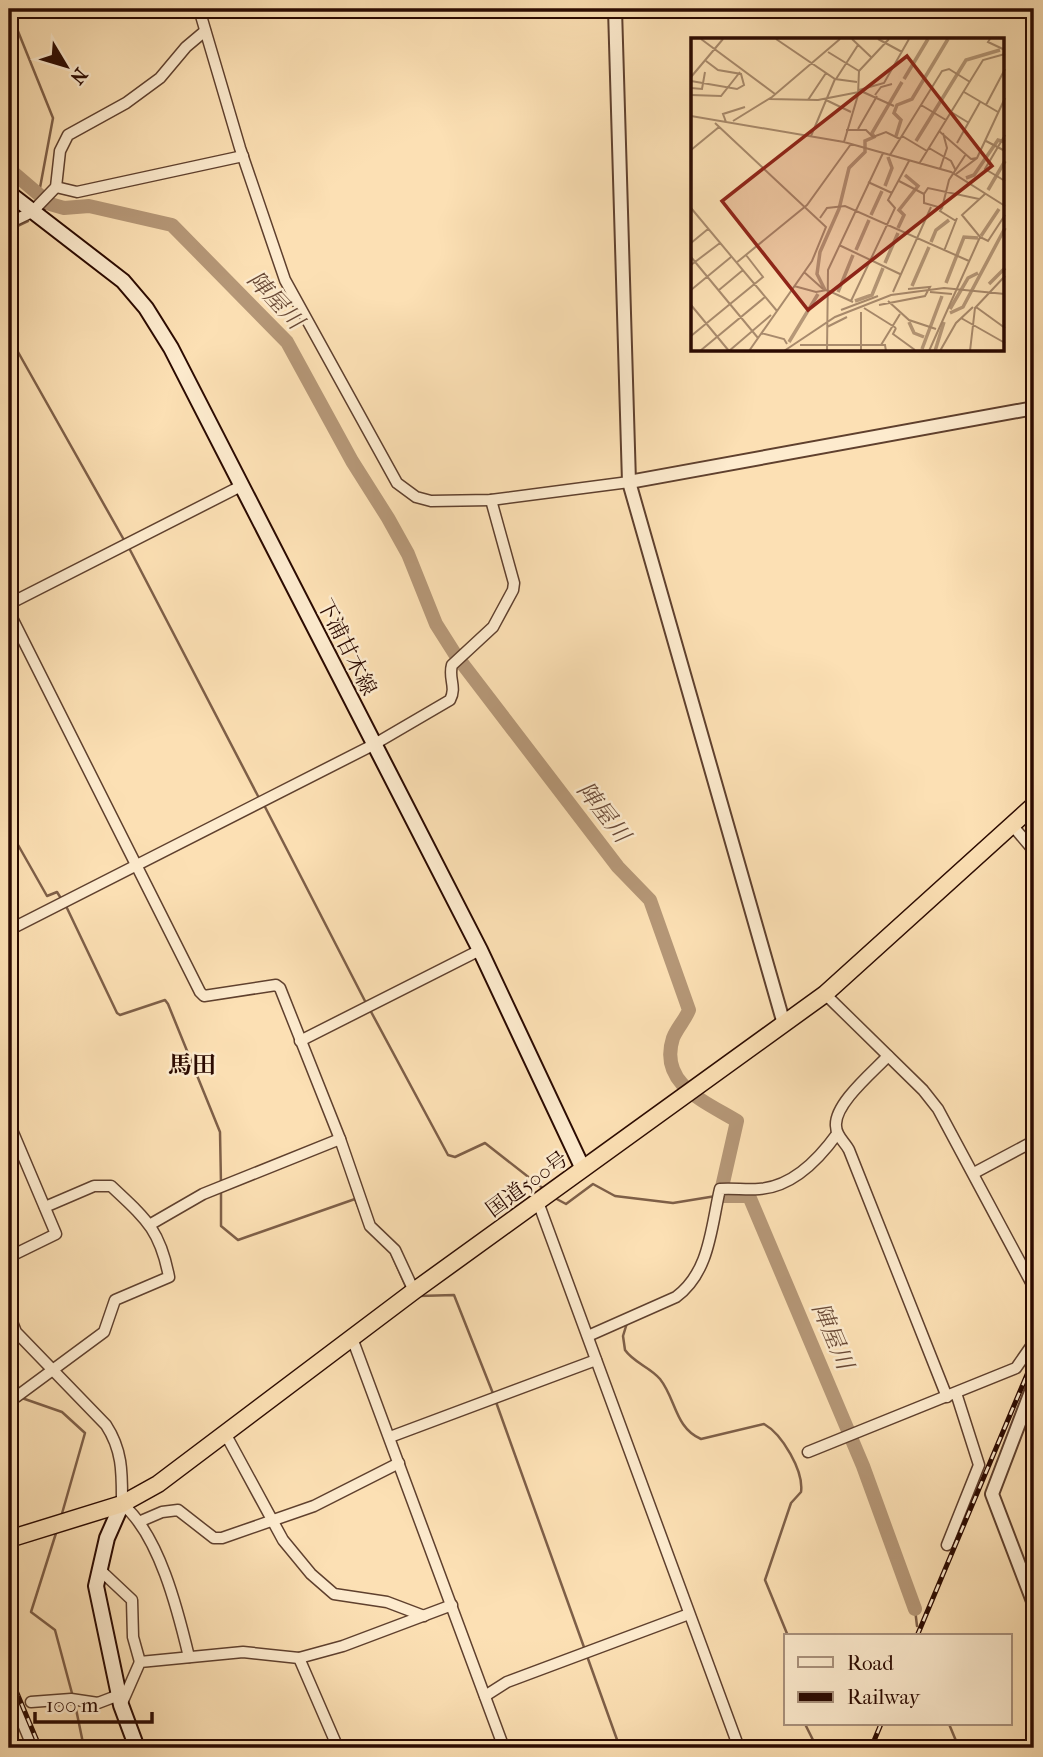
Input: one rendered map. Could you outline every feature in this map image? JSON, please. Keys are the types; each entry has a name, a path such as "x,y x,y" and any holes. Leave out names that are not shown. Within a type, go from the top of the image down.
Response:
{"highway":[{"name":"国道500号","path":"9,1539 122,1504 158,1485 414,1292 825,994 1034,805"}],"main road":[{"name":"下浦甘木線","path":"9,193 123,281 146,308 171,348 480,950 583,1169"},
{"path":"122,1504 107,1538 96,1587 120,1700 137,1748"}],"street":[{"path":"199,9 243,156 291,292 397,483 416,497 431,501 491,500 629,482 1034,408"},
{"path":"615,9 629,482 784,1024"},
{"path":"9,223 34,210 52,190 60,151 68,135 126,103 160,78 186,47 205,31"},
{"path":"52,190 77,192 243,156"},
{"path":"9,604 241,486"},
{"path":"9,930 373,745 450,700 454,689 450,673 452,665 493,627 513,590 514,583 491,500"},
{"path":"9,612 204,996 276,985 340,1139 370,1226 395,1250 414,1292"},
{"path":"1012,825 1034,851"},
{"path":"300,1041 480,950"},
{"path":"825,994 939,1109 1034,1288"},
{"path":"888,1056 841,1108 835,1125 837,1134 846,1143 979,1465 947,1545"},
{"path":"9,1123 56,1234 9,1257"},
{"path":"588,1336 676,1297 689,1288 706,1254 720,1189 778,1186 820,1155 837,1134"},
{"path":"151,1224 203,1194 340,1139"},
{"path":"974,1173 1034,1141"},
{"path":"9,1399 16,1397 104,1332 116,1300 169,1277 164,1251 151,1224 105,1184 45,1207"},
{"path":"538,1202 739,1748"},
{"path":"9,1314 16,1332 50,1371 106,1425 117,1441 122,1459 122,1504 141,1521 178,1612 189,1657"},
{"path":"352,1338 504,1748"},
{"path":"808,1452 1016,1368 1034,1342"},
{"path":"390,1437 596,1360"},
{"path":"1034,1384 992,1494 1034,1604"},
{"path":"226,1435 271,1520 298,1561 334,1594 387,1602 424,1616"},
{"path":"141,1521 162,1512 178,1510 214,1538 222,1538 314,1506 399,1463"},
{"path":"31,1702 71,1699 98,1703 120,1700 140,1662 133,1637 132,1600 99,1569"},
{"path":"140,1662 243,1652 299,1658 343,1646 452,1605"},
{"path":"485,1696 507,1682 689,1614"},
{"path":"299,1658 338,1748"},
{"path":"9,1700 13,1700 33,1748"}],"waterway":[{"path":"9,9 53,118 39,193"},
{"name":"陣屋川","path":"9,169 50,204 64,208 89,206 172,225 287,342 352,461 408,554 436,624 455,654 618,867 650,900 689,1010 673,1038 670,1054 672,1068 678,1079 699,1099 737,1121 720,1196 749,1196 863,1466 915,1609"},
{"path":"44,210 50,204"},
{"path":"9,230 28,221"},
{"path":"9,336 124,540"},
{"path":"128,546 259,798"},
{"path":"263,803 366,1003"},
{"path":"9,829 47,896 57,892 62,900"},
{"path":"66,906 117,1013 120,1015 165,1000 168,1004 220,1132 221,1184"},
{"path":"369,1008 448,1155 455,1157 485,1143 545,1190"},
{"path":"553,1197 566,1204 593,1184 615,1196 673,1203 716,1196"},
{"path":"221,1190 221,1226 238,1240 355,1199 362,1216"},
{"path":"367,1229 377,1239"},
{"path":"391,1253 407,1289"},
{"path":"419,1296 454,1295 494,1396"},
{"path":"627,1323 623,1336 625,1350 660,1379 681,1420 692,1434 701,1439 764,1424 778,1436 790,1454 799,1474 801,1492 791,1503 765,1580 787,1634"},
{"path":"19,1397 62,1412 85,1433 61,1517"},
{"path":"496,1402 585,1650"},
{"path":"57,1530 31,1612 55,1630 73,1697"},
{"path":"915,1609 917,1626"},
{"path":"587,1656 620,1748"},
{"path":"75,1704 84,1748"},
{"path":"806,1726 817,1748"},
{"path":"950,1726 959,1748"}],"railway":[{"path":"918,1634 1034,1358"},
{"path":"9,1674 40,1748"},
{"path":"871,1748 880,1726"}],"district":[{"name":"馬田","path":"192,1065"}]}
